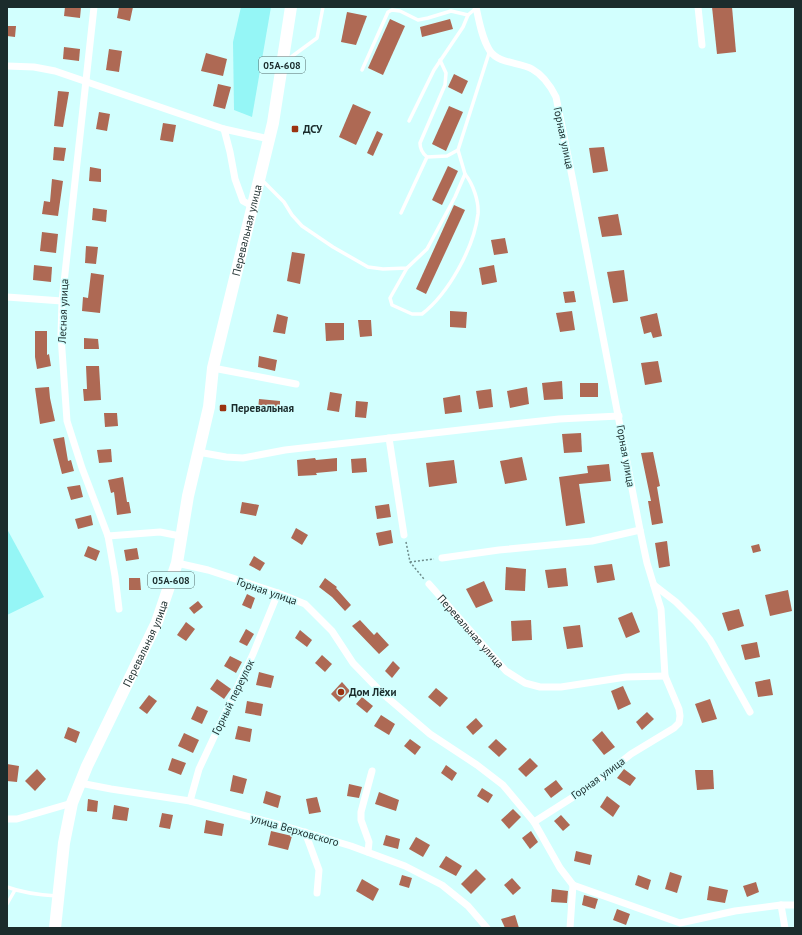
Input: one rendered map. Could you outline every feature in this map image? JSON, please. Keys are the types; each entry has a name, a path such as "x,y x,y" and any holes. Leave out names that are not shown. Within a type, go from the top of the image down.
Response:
{"highway":[{"name":"Перевальная улица","path":"54,928 64,843 72,803 80,783 157,622 177,563 180,536 209,407 213,368 269,139 291,7"}],"street":[{"name":"Лесная улица","path":"94,7 84,82 62,301 61,336 67,421 82,468 108,536 119,609"},
{"path":"476,7 480,25 490,50"},
{"path":"698,7 702,45"},
{"name":"Горная улица","path":"490,50 500,58 533,69 541,75 556,97 640,530 647,563 661,609 665,676 679,709 680,716 679,723 674,728 632,754 592,785 534,822"},
{"path":"7,66 55,71 224,129 269,139"},
{"path":"224,129 235,179 243,201 252,206"},
{"path":"7,297 62,301"},
{"path":"213,368 296,384"},
{"path":"198,452 226,457 243,458 285,450 389,438 559,420 619,416"},
{"path":"389,438 404,535"},
{"path":"442,558 499,550 592,541 640,530"},
{"path":"108,536 160,532 180,536"},
{"name":"Горная улица","path":"177,563 208,570 278,593 305,604 332,631 353,663 382,693 430,734 477,765 502,785 534,822 560,868 573,885"},
{"name":"Перевальная улица","path":"429,584 506,671 525,683 540,687 561,687 626,677 665,676"},
{"path":"654,585 676,602 696,622 710,640 750,712"},
{"name":"Горный переулок","path":"190,801 199,769 253,654 278,593"},
{"path":"368,852 369,842 361,820 372,771"},
{"name":"улица Верховского","path":"80,783 190,801 305,832 368,852 405,866 442,885 468,906 487,928"},
{"path":"7,819 17,818 72,803"},
{"path":"305,832 319,870 317,893"},
{"path":"570,928 573,885 680,926 735,911 781,905 795,905"},
{"path":"781,905 785,928"}],"lane":[{"path":"282,64 317,38 323,7"},
{"path":"409,121 440,60 463,27 468,15 476,7"},
{"path":"362,70 388,12 392,10 400,11 418,20 451,11 468,15"},
{"path":"465,174 455,197 427,249 407,268 390,298 392,305 412,314 422,314 431,308 454,278 474,236 478,213 476,198 471,181 465,174 458,150 490,50"},
{"path":"440,60 446,73 445,85 420,143 420,147 423,154 427,157 446,156 458,150"},
{"path":"401,213 427,157"},
{"path":"260,178 284,202 292,215 302,226 333,247 368,267 383,269 407,268"},
{"path":"7,887 15,890 58,896"},
{"path":"7,904 15,890"}],"path":[{"path":"404,535 410,562 429,584"},
{"path":"410,562 442,558"}],"shaded area":[{"path":"241,7 271,7 252,117 234,110 233,42"},
{"path":"7,529 44,597 7,615"}],"building":[{"path":"65,7 81,7 80,18 64,16"},
{"path":"119,7 133,7 130,21 117,18"},
{"path":"712,7 732,7 736,52 717,54"},
{"path":"347,12 367,16 356,45 341,42"},
{"path":"390,19 405,26 383,75 368,68"},
{"path":"450,19 453,29 422,37 420,27"},
{"path":"7,26 16,26 15,37 7,36"},
{"path":"64,47 80,49 79,61 63,59"},
{"path":"109,49 122,51 119,72 106,70"},
{"path":"206,53 227,59 223,76 201,71"},
{"path":"454,74 468,81 462,94 448,87"},
{"path":"218,84 231,87 225,109 213,106"},
{"path":"58,91 69,92 63,127 54,126"},
{"path":"353,104 371,112 356,145 339,137"},
{"path":"449,106 463,112 446,151 432,144"},
{"path":"99,112 110,114 107,131 96,129"},
{"path":"163,123 176,125 173,142 160,140"},
{"path":"377,131 383,134 373,156 367,153"},
{"path":"54,147 66,148 64,161 53,160"},
{"path":"604,147 608,171 593,173 589,148"},
{"path":"448,166 458,171 442,205 432,200"},
{"path":"90,167 101,169 101,182 89,181"},
{"path":"52,179 63,181 58,216 42,214 44,201 50,202"},
{"path":"454,205 465,210 426,294 416,289"},
{"path":"93,208 107,210 106,222 92,220"},
{"path":"618,214 622,235 602,237 598,217"},
{"path":"42,232 58,234 56,253 40,251"},
{"path":"505,238 508,253 494,255 491,240"},
{"path":"86,246 98,247 96,264 85,263"},
{"path":"292,252 305,254 300,284 287,281"},
{"path":"34,265 52,267 51,282 33,280"},
{"path":"494,265 497,282 482,285 479,268"},
{"path":"624,270 628,301 613,303 607,272"},
{"path":"91,273 104,275 100,313 82,311 83,297 88,298"},
{"path":"574,291 576,302 565,303 563,292"},
{"path":"450,311 467,312 466,328 450,327"},
{"path":"572,311 575,330 560,332 556,313"},
{"path":"657,313 662,336 653,338 651,332 644,334 640,317"},
{"path":"277,314 288,317 285,334 273,332"},
{"path":"358,320 371,320 372,336 360,337"},
{"path":"325,323 344,323 344,340 326,341"},
{"path":"35,331 47,331 47,355 49,354 51,366 37,369 35,357"},
{"path":"84,338 98,339 99,349 84,349"},
{"path":"259,356 277,360 275,371 258,367"},
{"path":"658,361 662,382 645,385 641,363"},
{"path":"86,366 99,366 101,400 84,401 83,389 87,389"},
{"path":"562,381 563,399 544,400 542,383"},
{"path":"580,383 598,383 598,397 580,397"},
{"path":"49,387 55,421 40,424 35,388"},
{"path":"527,387 529,404 510,408 507,391"},
{"path":"491,389 493,407 479,409 476,391"},
{"path":"330,392 342,394 339,412 327,410"},
{"path":"460,395 462,412 445,414 443,398"},
{"path":"259,399 280,401 280,412 258,410"},
{"path":"356,401 368,402 366,418 355,417"},
{"path":"104,413 117,413 118,426 105,427"},
{"path":"581,433 582,452 564,453 562,434"},
{"path":"64,437 68,461 71,460 74,471 62,474 53,439"},
{"path":"111,449 112,462 99,463 97,450"},
{"path":"653,452 660,486 657,487 663,523 652,525 648,501 651,501 641,453"},
{"path":"522,457 527,480 505,484 500,461"},
{"path":"315,458 316,460 337,458 337,471 316,473 317,475 298,476 297,460"},
{"path":"366,458 367,472 352,473 351,459"},
{"path":"454,460 457,483 429,487 426,463"},
{"path":"609,464 611,481 579,484 585,523 566,526 559,477 588,473 587,466"},
{"path":"123,477 127,502 129,502 131,513 117,515 114,492 111,493 108,480"},
{"path":"80,485 83,497 71,500 67,487"},
{"path":"242,502 259,505 256,516 240,513"},
{"path":"389,504 391,517 377,519 375,506"},
{"path":"91,515 93,525 78,529 75,519"},
{"path":"296,528 308,535 302,545 291,538"},
{"path":"391,530 393,543 379,546 376,533"},
{"path":"667,541 670,566 659,568 655,543"},
{"path":"759,544 761,551 753,553 751,546"},
{"path":"88,546 100,551 96,561 84,556"},
{"path":"137,548 139,559 126,561 124,550"},
{"path":"254,556 265,563 260,571 249,565"},
{"path":"612,564 615,580 597,583 594,566"},
{"path":"506,567 526,569 525,591 505,590"},
{"path":"566,568 568,586 548,588 545,570"},
{"path":"129,578 140,578 141,590 129,590"},
{"path":"325,578 337,587 336,588 351,605 345,611 332,597 319,587"},
{"path":"484,581 493,601 476,608 466,589"},
{"path":"788,590 792,611 770,616 765,595"},
{"path":"247,594 255,598 251,609 242,605"},
{"path":"198,601 203,607 194,614 189,608"},
{"path":"739,609 744,626 728,631 722,613"},
{"path":"632,612 640,632 626,638 618,618"},
{"path":"360,620 374,635 377,632 389,645 379,654 352,626"},
{"path":"531,620 532,640 512,641 511,621"},
{"path":"186,622 195,629 186,641 177,635"},
{"path":"580,625 583,647 567,649 563,627"},
{"path":"246,629 254,634 247,646 239,642"},
{"path":"300,630 312,640 307,647 295,638"},
{"path":"757,642 760,657 745,660 741,645"},
{"path":"322,655 332,664 325,672 315,663"},
{"path":"230,656 242,662 236,673 224,666"},
{"path":"393,661 400,668 392,678 385,671"},
{"path":"259,672 274,676 271,688 256,685"},
{"path":"217,679 231,689 224,699 210,689"},
{"path":"770,679 773,695 758,697 755,682"},
{"name":"Дом Лёхи","path":"342,682 350,691 339,702 331,694"},
{"path":"623,686 631,704 618,710 611,691"},
{"path":"436,688 448,698 440,707 428,697"},
{"path":"149,695 157,701 147,714 139,708"},
{"path":"362,697 373,706 367,713 356,704"},
{"path":"710,699 717,719 702,723 695,704"},
{"path":"247,701 263,704 261,716 245,713"},
{"path":"197,706 208,711 202,724 191,719"},
{"path":"647,712 654,719 642,730 636,722"},
{"path":"381,715 395,724 389,735 374,726"},
{"path":"476,718 483,726 473,735 466,727"},
{"path":"238,726 252,729 250,742 235,739"},
{"path":"68,727 80,732 76,743 64,738"},
{"path":"602,731 615,747 604,755 592,740"},
{"path":"184,733 199,740 193,753 178,746"},
{"path":"410,739 421,747 415,755 404,746"},
{"path":"496,739 507,749 499,757 488,747"},
{"path":"172,758 186,763 181,775 168,770"},
{"path":"530,758 538,766 526,777 518,769"},
{"path":"7,764 19,766 17,782 7,781"},
{"path":"446,765 457,773 452,781 441,773"},
{"path":"37,769 46,779 35,791 25,781"},
{"path":"624,769 636,778 630,786 617,778"},
{"path":"695,770 713,770 714,789 697,790"},
{"path":"233,775 247,779 243,794 230,791"},
{"path":"556,780 563,789 551,798 544,789"},
{"path":"349,784 362,787 359,798 347,796"},
{"path":"482,788 493,795 488,803 477,796"},
{"path":"266,791 281,796 278,808 263,803"},
{"path":"379,792 399,800 396,811 375,804"},
{"path":"607,796 620,806 613,817 600,807"},
{"path":"317,797 321,812 309,814 306,799"},
{"path":"88,799 98,801 97,812 87,811"},
{"path":"114,805 129,808 127,821 112,819"},
{"path":"513,809 521,817 509,829 501,820"},
{"path":"162,813 173,815 170,829 159,827"},
{"path":"561,815 570,825 563,831 554,821"},
{"path":"206,820 224,824 222,836 204,833"},
{"path":"271,831 292,836 288,850 268,845"},
{"path":"531,831 538,842 530,849 522,838"},
{"path":"386,835 400,839 398,849 383,845"},
{"path":"416,837 430,845 423,857 409,849"},
{"path":"576,851 592,855 590,865 574,861"},
{"path":"446,856 462,866 456,876 439,867"},
{"path":"476,869 486,879 471,894 461,884"},
{"path":"670,872 682,876 677,893 665,889"},
{"path":"402,875 412,878 409,888 399,885"},
{"path":"638,875 651,880 648,890 635,885"},
{"path":"512,878 521,888 513,895 504,885"},
{"path":"362,879 379,889 373,901 356,891"},
{"path":"756,882 759,892 747,897 743,886"},
{"path":"709,886 728,890 725,903 707,900"},
{"path":"552,889 568,891 567,903 551,902"},
{"path":"584,895 598,899 595,909 582,905"},
{"path":"617,909 630,914 626,925 613,920"},
{"path":"515,915 519,928 505,928 501,919"}],"place":[{"name":"ДСУ","path":"295,129"},
{"name":"Перевальная","path":"223,408"},
{"name":"Дом Лёхи","path":"341,692"}]}
